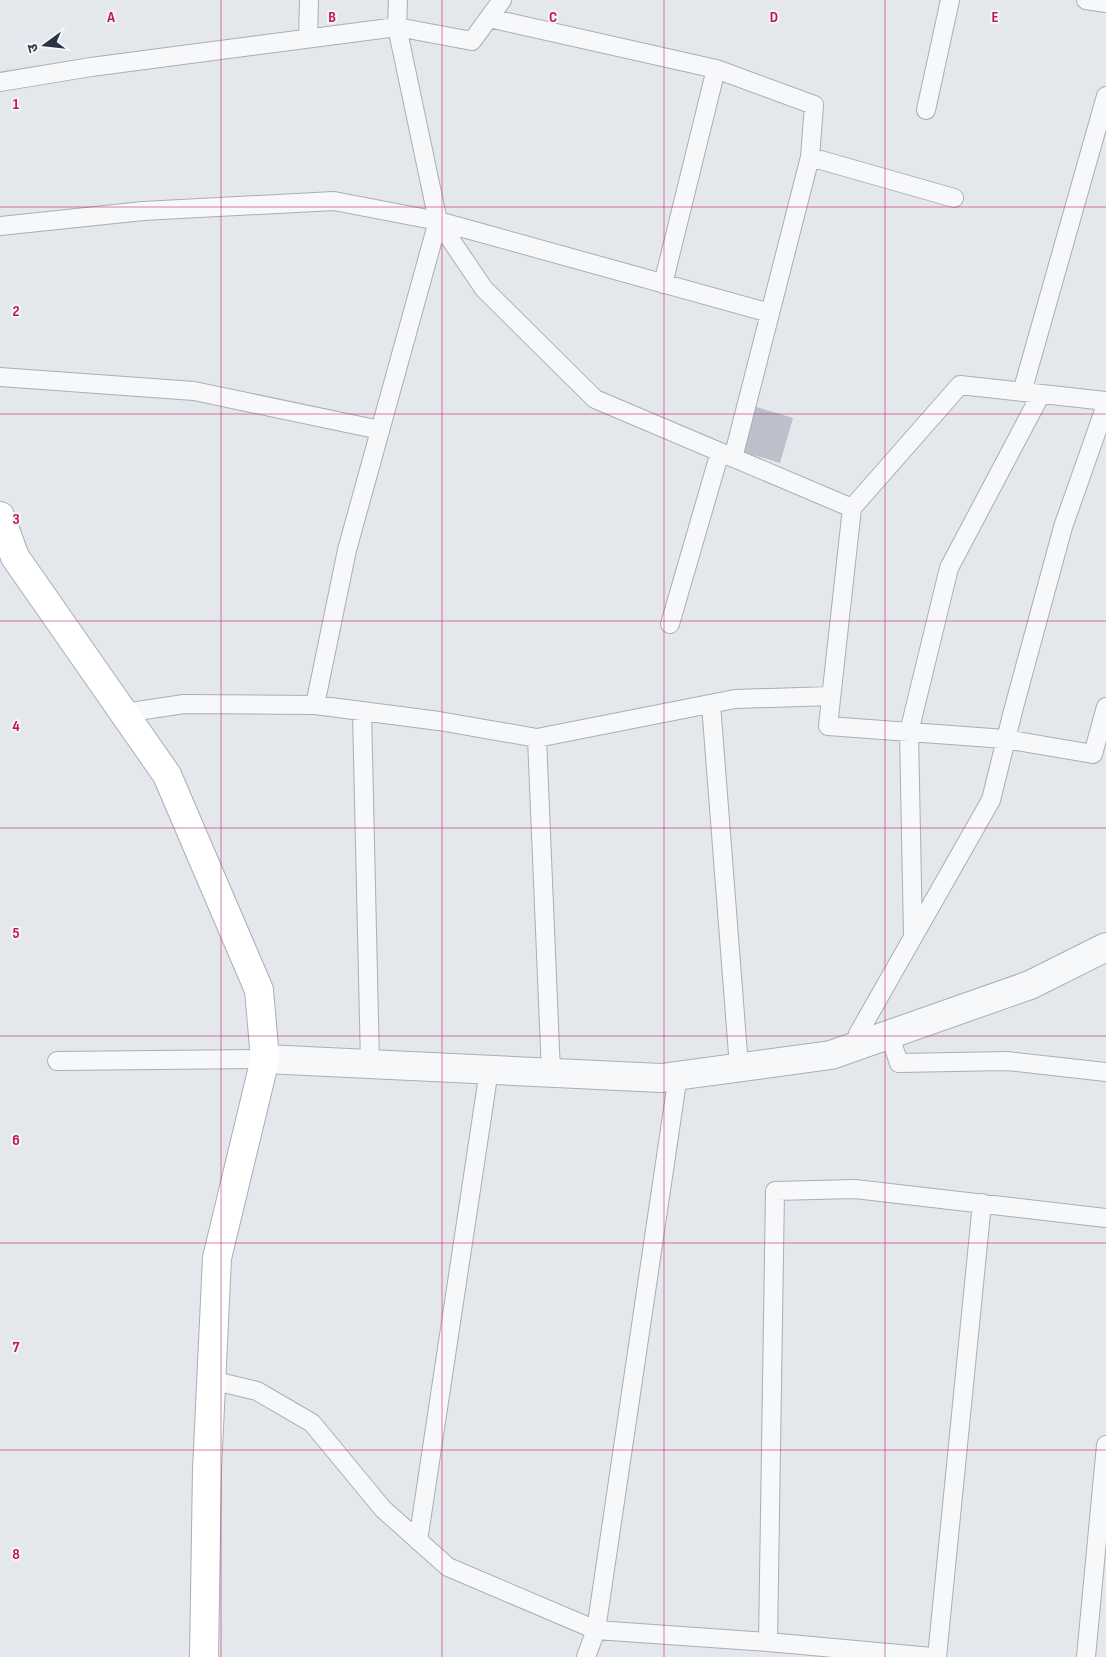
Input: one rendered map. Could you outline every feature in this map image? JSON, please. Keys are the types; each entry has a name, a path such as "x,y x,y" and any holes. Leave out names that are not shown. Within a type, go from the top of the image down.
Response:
{"street":[{"path":"0,516 15,557 167,774 258,990 265,1059 217,1258 207,1470 204,1657"},
{"path":"265,1059 660,1078 831,1055 1030,984 1106,948"}],"lane":[{"path":"308,38 309,0"},
{"path":"398,0 397,27 438,221 484,289 595,400 852,508"},
{"path":"0,82 91,67 397,27 472,41 502,0"},
{"path":"926,110 950,0"},
{"path":"1086,0 1106,3"},
{"path":"489,18 716,69 814,104 810,157 770,313 726,455 670,624"},
{"path":"663,284 716,69"},
{"path":"1022,392 1106,96"},
{"path":"810,157 954,198"},
{"path":"0,226 143,211 334,201 438,221 770,313"},
{"path":"315,705 347,550 438,221"},
{"path":"0,377 194,391 380,430"},
{"path":"858,1045 858,1034 990,800 1005,739 1063,527 1106,403 960,385 852,508 828,726 1005,739 1093,754 1106,707"},
{"path":"913,937 909,732 949,568 1041,394"},
{"path":"124,713 184,704 315,705 439,721 538,738 735,698 831,696"},
{"path":"711,704 739,1067"},
{"path":"362,711 370,1064"},
{"path":"538,738 551,1073"},
{"path":"889,1034 899,1063 1008,1061 1106,1072"},
{"path":"57,1061 265,1059"},
{"path":"418,1541 489,1070"},
{"path":"586,1657 596,1630 678,1075"},
{"path":"768,1642 775,1191 855,1188 1106,1218"},
{"path":"937,1657 982,1204"},
{"path":"211,1380 256,1391 312,1423 383,1509 448,1567 596,1630 768,1642 932,1657"},
{"path":"1086,1657 1106,1445"}],"building":[{"path":"753,406 793,418 780,463 740,451"}]}
